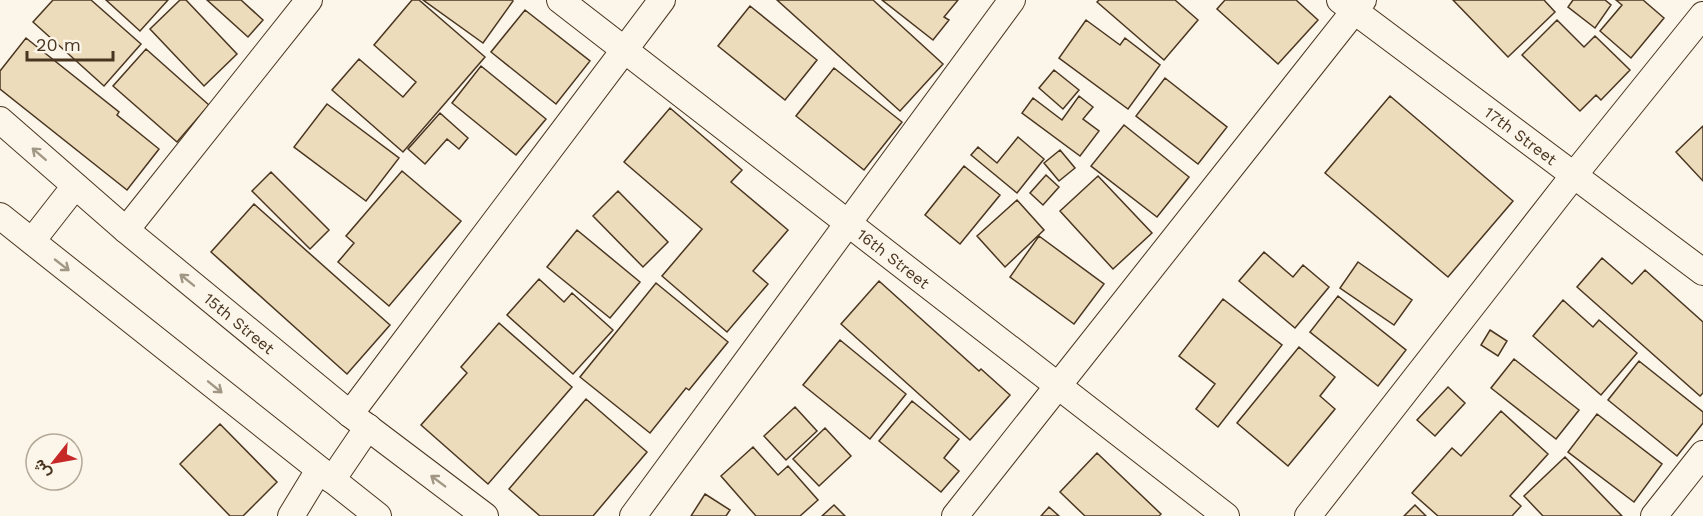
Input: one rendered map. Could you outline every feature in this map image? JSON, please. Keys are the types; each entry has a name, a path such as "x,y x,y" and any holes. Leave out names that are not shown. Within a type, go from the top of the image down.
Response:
{"street":[{"path":"126,230 309,0"},
{"name":"16th Street","path":"560,0 1226,516"},
{"path":"291,516 325,475 359,420 662,0"},
{"path":"633,516 1012,0"},
{"path":"955,516 1353,4"},
{"name":"17th Street","path":"1353,4 1703,272"},
{"path":"1308,516 1574,175 1703,15"},
{"name":"15th Street","path":"0,120 126,230 359,420 484,516"},
{"path":"32,241 75,186"},
{"path":"0,216 378,516"},
{"path":"1654,516 1703,454"}],"building":[{"path":"53,0 91,0 141,44 104,86 33,22"},
{"path":"106,0 168,0 140,31"},
{"path":"180,0 186,0 237,54 204,86 150,29"},
{"path":"207,0 241,0 263,20 248,37"},
{"path":"412,0 419,0 485,57 403,152 332,90 359,59 403,97 416,82 374,45"},
{"path":"423,0 512,0 513,1 483,43"},
{"path":"777,0 873,0 943,64 900,111"},
{"path":"882,0 958,0 944,17 949,20 933,40"},
{"path":"1099,0 1175,0 1198,20 1164,60 1097,2"},
{"path":"1225,0 1296,0 1318,20 1278,64 1217,9"},
{"path":"1453,0 1544,0 1555,12 1508,57"},
{"path":"1573,0 1605,0 1611,5 1595,28 1568,7"},
{"path":"1616,0 1643,0 1664,18 1631,58 1600,31 1622,5"},
{"path":"750,6 817,60 785,100 718,46"},
{"path":"525,10 590,61 556,104 491,52"},
{"path":"1086,20 1120,45 1125,38 1160,65 1128,109 1059,58"},
{"path":"1557,20 1584,47 1595,36 1630,70 1601,100 1596,95 1580,111 1522,55"},
{"path":"26,38 119,112 117,115 159,149 127,190 0,89 0,71"},
{"path":"146,49 209,105 177,142 113,86"},
{"path":"481,66 546,119 516,155 452,103"},
{"path":"834,68 902,122 864,170 796,116"},
{"path":"1054,70 1079,90 1063,109 1039,88"},
{"path":"1165,78 1227,127 1198,164 1136,116"},
{"path":"1079,96 1093,107 1083,119 1099,131 1080,156 1022,113 1033,98 1062,120"},
{"path":"1390,96 1513,201 1448,277 1325,173"},
{"path":"327,104 399,158 366,201 294,147"},
{"path":"670,108 742,170 731,182 788,230 753,271 768,284 727,332 662,276 702,229 624,162"},
{"path":"440,113 468,138 459,149 447,139 425,164 408,149"},
{"path":"1124,125 1189,177 1157,217 1091,166"},
{"path":"1703,126 1703,181 1676,152"},
{"path":"1018,137 1044,159 1017,193 971,155 978,147 997,163"},
{"path":"1060,150 1075,168 1059,181 1044,163"},
{"path":"964,166 1000,195 960,244 925,215"},
{"path":"402,171 461,221 389,306 338,262 354,243 346,236"},
{"path":"271,172 329,230 310,249 252,191"},
{"path":"1046,175 1059,187 1043,205 1030,193"},
{"path":"1098,176 1152,233 1113,269 1060,211"},
{"path":"618,191 668,242 643,267 593,216"},
{"path":"1017,200 1044,230 1005,267 977,236"},
{"path":"254,204 390,325 347,374 211,252"},
{"path":"577,230 640,282 610,318 547,267"},
{"path":"1039,236 1104,284 1074,324 1010,277"},
{"path":"1264,252 1293,277 1303,265 1329,287 1295,328 1239,281"},
{"path":"1602,258 1632,284 1645,270 1703,322 1703,393 1700,396 1577,287"},
{"path":"1358,262 1412,300 1394,325 1340,288"},
{"path":"539,279 564,302 572,293 613,330 573,374 507,315"},
{"path":"879,281 979,371 981,369 1010,395 970,440 841,324"},
{"path":"656,283 728,342 689,390 686,388 650,433 580,377"},
{"path":"1338,296 1406,350 1378,386 1310,332"},
{"path":"1223,299 1282,345 1218,427 1196,409 1215,384 1179,356"},
{"path":"1563,300 1593,327 1599,320 1637,353 1601,395 1533,336"},
{"path":"499,323 572,387 488,484 421,425 467,373 461,367"},
{"path":"1490,330 1507,341 1498,356 1481,345"},
{"path":"840,340 906,394 870,439 803,385"},
{"path":"1299,347 1335,377 1320,396 1335,409 1288,466 1237,423"},
{"path":"1514,359 1579,410 1556,439 1491,388"},
{"path":"1639,361 1703,412 1703,423 1677,456 1608,400"},
{"path":"1448,387 1465,403 1435,436 1417,420"},
{"path":"586,399 647,452 593,516 540,516 509,489"},
{"path":"912,401 959,439 944,458 959,471 941,492 879,441"},
{"path":"795,407 817,431 786,460 764,436"},
{"path":"1501,411 1548,454 1510,496 1521,506 1512,516 1438,516 1412,493 1452,448 1461,456"},
{"path":"1597,414 1662,464 1634,502 1568,452"},
{"path":"220,424 277,482 243,516 230,516 180,464"},
{"path":"825,428 851,456 819,486 793,459"},
{"path":"753,447 778,475 788,466 818,500 800,516 756,516 721,476"},
{"path":"1097,453 1161,514 1159,516 1085,516 1060,492"},
{"path":"1565,457 1622,516 1543,516 1524,496"},
{"path":"705,494 730,510 726,516 691,516"},
{"path":"834,505 845,516 822,516"},
{"path":"1415,505 1426,516 1404,516"},
{"path":"1049,507 1059,516 1041,516"}]}
